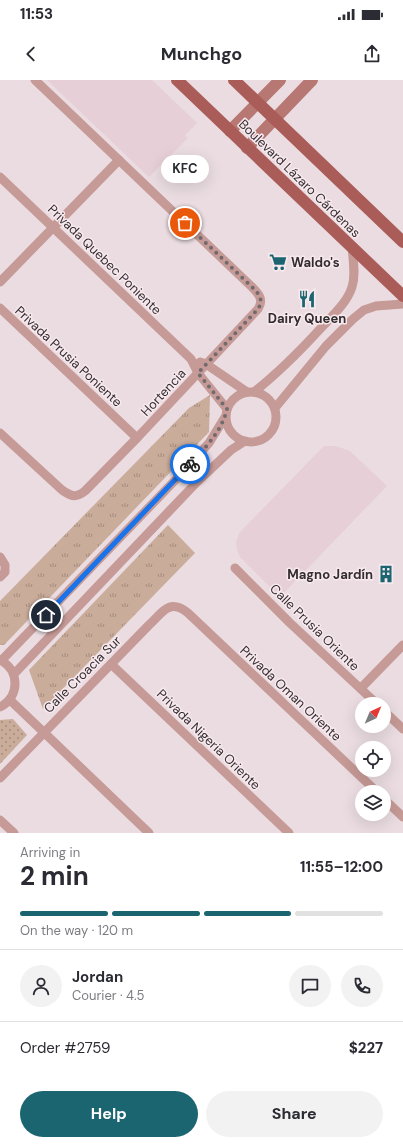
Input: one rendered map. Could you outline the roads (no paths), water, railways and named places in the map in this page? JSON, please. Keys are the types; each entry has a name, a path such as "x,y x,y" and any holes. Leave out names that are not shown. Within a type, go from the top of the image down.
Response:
{"main road":[{"name":"Boulevard Lázaro Cárdenas","path":"178,80 247,148 403,296"},
{"name":"Boulevard Lázaro Cárdenas","path":"234,80 403,242"}],"street":[{"path":"0,282 119,160 34,80"},
{"path":"230,131 280,80"},
{"path":"247,148 312,80"},
{"name":"Hortencia","path":"0,433 69,495 79,496 86,491 138,438 258,309 260,305 261,300 256,291 119,160"},
{"name":"Privada Quebec Poniente","path":"0,178 192,359 198,373 226,413"},
{"path":"251,392 295,356 334,314 349,295 354,274 352,247"},
{"path":"275,408 326,346 364,310 376,306 403,304"},
{"name":"Privada Prusia Poniente","path":"0,308 138,438"},
{"name":"Privada Quebec Poniente","path":"192,359 206,364 251,392"},
{"path":"0,707 10,700 15,685 14,674 11,669 1,660 124,534 209,443 233,399 239,394 251,392 267,397 275,408 276,419 270,434 255,442 244,441 236,437 230,431 226,413"},
{"path":"14,674 136,544 219,460 244,441"},
{"path":"124,534 136,544"},
{"path":"0,557 5,565 2,574"},
{"name":"Calle Prusia Oriente","path":"235,568 290,623 370,697"},
{"name":"Calle Croacia Sur","path":"0,778 43,732 149,625 170,606 176,605 182,607 188,612"},
{"name":"Privada Oman Oriente","path":"188,612 370,785"},
{"path":"361,688 403,645"},
{"name":"Privada Nigeria Oriente","path":"111,664 289,833"},
{"path":"10,700 149,833"},
{"path":"391,718 403,729"},
{"path":"391,806 403,817"},
{"path":"0,820 14,833"}],"place":[{"name":"KFC","path":"185,223"},
{"name":"Waldo's","path":"278,262"},
{"name":"Dairy Queen","path":"307,299"},
{"name":"Magno Jardín","path":"386,574"}]}
